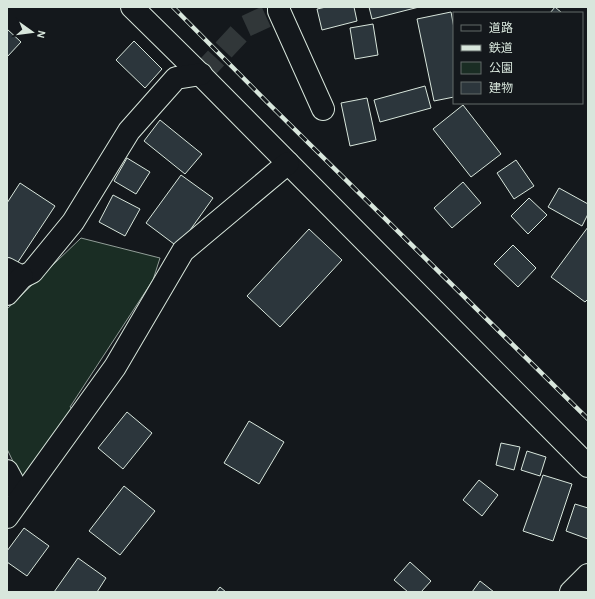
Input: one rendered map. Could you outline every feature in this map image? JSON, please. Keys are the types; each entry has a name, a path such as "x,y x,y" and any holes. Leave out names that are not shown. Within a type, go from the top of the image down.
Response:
{"street":[{"path":"132,7 201,74 588,466"},
{"path":"284,8 323,109"},
{"path":"7,294 15,273 32,272 73,222 129,131 176,78 201,74"},
{"path":"7,517 115,367 183,251 288,163"},
{"path":"7,471 21,497"},
{"path":"571,592 588,575"}],"green space":[{"path":"81,238 160,258 153,280 70,407 73,409 22,480 7,449 7,309"}],"building":[{"path":"326,7 354,7 357,21 322,30 317,9"},
{"path":"369,7 419,7 372,19"},
{"path":"555,7 561,12 551,12"},
{"path":"451,12 453,23 453,97 434,101 417,19"},
{"path":"373,24 378,55 355,59 350,28"},
{"path":"7,29 21,42 7,57"},
{"path":"134,41 162,69 145,88 116,60"},
{"path":"425,86 431,108 380,122 374,100"},
{"path":"367,98 376,140 350,146 341,103"},
{"path":"463,105 501,154 471,177 433,129"},
{"path":"160,120 202,154 185,174 144,141"},
{"path":"127,158 150,172 136,194 114,181"},
{"path":"516,160 534,186 514,199 497,173"},
{"path":"181,175 213,198 178,247 146,223"},
{"path":"463,182 481,203 452,228 434,208"},
{"path":"20,183 55,206 16,265 7,259 7,203"},
{"path":"559,188 588,204 588,214 582,226 548,207"},
{"path":"113,195 140,209 125,236 99,222"},
{"path":"529,198 547,215 528,234 511,216"},
{"path":"588,227 588,299 585,302 551,277"},
{"path":"309,229 342,260 280,327 247,296"},
{"path":"513,245 536,268 518,287 494,264"},
{"path":"127,412 152,433 123,469 98,448"},
{"path":"249,421 284,442 259,484 224,463"},
{"path":"501,443 520,447 514,470 496,465"},
{"path":"527,451 546,457 540,476 521,470"},
{"path":"543,475 572,484 553,541 523,531"},
{"path":"479,480 498,495 482,516 463,500"},
{"path":"124,486 155,511 120,555 89,531"},
{"path":"575,504 588,508 588,539 566,531"},
{"path":"24,528 49,546 27,576 7,562 7,551"},
{"path":"78,558 106,578 97,592 54,592"},
{"path":"410,562 431,581 421,592 408,592 394,580"},
{"path":"480,581 494,592 472,592"},
{"path":"220,587 226,592 216,592"}],"tunnel":[{"path":"201,74 246,26 279,11"}],"railway":[{"path":"173,7 588,419"}]}
